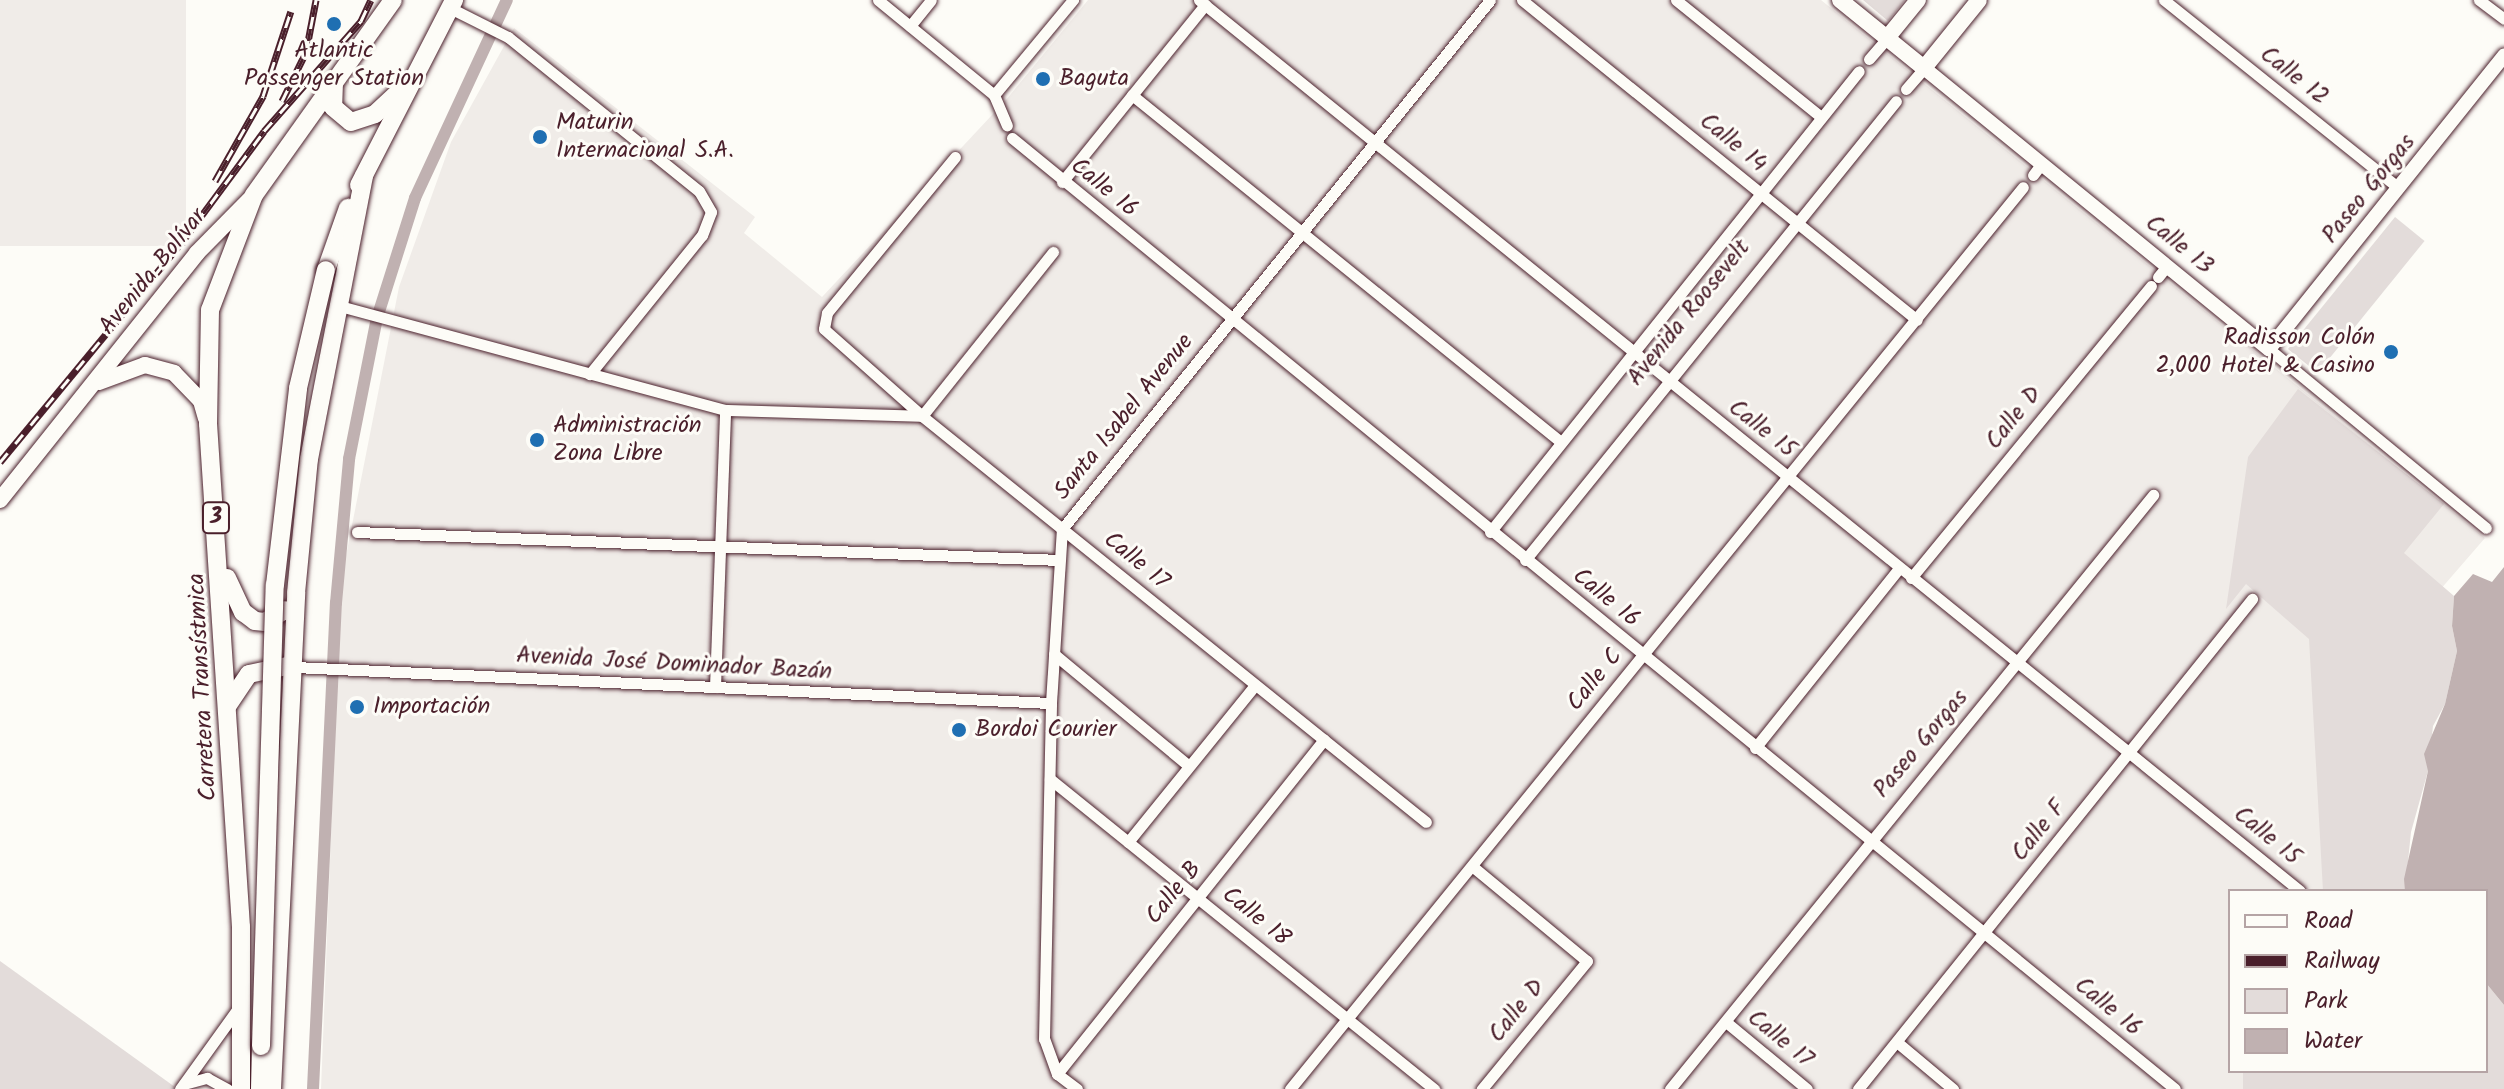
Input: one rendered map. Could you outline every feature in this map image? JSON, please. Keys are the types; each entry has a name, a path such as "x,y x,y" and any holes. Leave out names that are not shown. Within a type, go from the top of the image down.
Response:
{"main road":[{"name":"Carretera Transístmica","path":"241,1089 244,1000 220,556 208,424 210,310 254,195 393,0"},
{"name":"Calle 13","path":"1840,0 1924,68"},
{"path":"1887,38 1918,0"},
{"path":"1924,68 1979,0"},
{"path":"260,1089 275,585 298,388 326,270 364,176 452,4"},
{"path":"334,80 335,112 355,122 375,114 414,77"},
{"path":"272,1089 295,667 296,593 315,411 364,176"},
{"name":"Avenida Bolívar","path":"0,500 197,253 254,195"},
{"name":"Avenida Bolívar","path":"94,384 125,368 145,365 174,373 201,401 208,424"},
{"path":"220,556 234,597 255,621 275,618 296,593"},
{"path":"228,705 249,674 273,665 295,667"}],"street":[{"path":"878,0 994,95 1007,125"},
{"path":"910,26 931,0"},
{"path":"994,95 1073,0"},
{"name":"Santa Isabel Avenue","path":"1057,1074 1044,1039 1051,703 1062,529 1490,0"},
{"name":"Calle 14","path":"1522,0 1917,320"},
{"path":"1676,0 1821,117"},
{"name":"Calle 12","path":"2164,0 2397,187"},
{"path":"2479,0 2504,19"},
{"path":"1062,182 1202,2"},
{"name":"Calle 15","path":"1202,2 1665,381 2298,889"},
{"path":"452,4 508,37 699,191 711,212 702,235 590,374"},
{"path":"1869,59 1887,38"},
{"name":"Paseo Gorgas","path":"2269,349 2504,56"},
{"path":"1906,89 1924,68"},
{"name":"Calle 13","path":"1924,68 2159,276 2269,349 2486,528"},
{"name":"Avenida Roosevelt","path":"1490,532 1759,192 1859,71"},
{"path":"1132,95 1561,442"},
{"name":"Avenida Roosevelt","path":"1525,560 1665,381 1896,101"},
{"name":"Calle 16","path":"1012,138 1490,532 2175,1089"},
{"name":"Calle 17","path":"955,157 827,313 824,329 922,416 1426,822"},
{"name":"Calle C","path":"1290,1089 2023,187"},
{"path":"336,305 725,410 922,416 1053,252"},
{"name":"Calle D","path":"1911,578 2159,276"},
{"path":"715,687 725,410"},
{"name":"Paseo Gorgas","path":"1670,1089 2153,495"},
{"path":"357,532 1059,560"},
{"path":"1755,748 1899,568"},
{"name":"Calle F","path":"1858,1089 2252,599"},
{"path":"1054,654 1189,766"},
{"name":"Avenida José Dominador Bazán","path":"295,667 1051,703"},
{"path":"1128,842 1255,685"},
{"name":"Calle B","path":"1057,1074 1324,740"},
{"name":"Calle 18","path":"1050,779 1434,1089"},
{"name":"Calle D","path":"1472,866 1587,961 1482,1089"},
{"path":"182,1087 244,1000"},
{"name":"Calle 17","path":"1726,1022 1807,1089"},
{"path":"1898,1043 1953,1089"},
{"path":"1057,1074 1077,1089"},
{"path":"182,1087 207,1078 227,1089"}],"shaded area":[{"path":"0,0 186,0 186,246 0,246"},
{"path":"1088,0 1821,0 2485,538 2348,696 2363,889 2228,889 2228,1073 2456,1073 2444,1089 321,1089 341,581 399,287 451,142 514,28 755,217 744,233 822,297 1006,100"}],"green space":[{"path":"1863,0 1905,0 1888,21"},
{"path":"2395,217 2425,241 2318,373 2288,349"},
{"path":"2298,389 2444,504 2404,553 2454,596 2452,626 2457,651 2445,704 2433,726 2428,771 2411,832 2405,889 2323,889 2309,639 2246,584 2226,609 2248,457"},
{"path":"0,961 175,1087 174,1089 0,1089"},
{"path":"2488,985 2504,1005 2504,1089 2243,1089 2243,1073 2488,1073"}],"water":[{"path":"2504,567 2504,1005 2488,985 2488,889 2405,889 2404,879 2428,771 2424,754 2445,704 2457,651 2452,626 2454,596 2473,574 2492,582"}],"waterway":[{"path":"313,1089 336,603 349,459 377,318 415,198 507,0"}],"railway":[{"path":"282,101 306,52 316,0"},
{"path":"0,462 182,242 264,131 361,21 371,0"},
{"path":"215,181 263,96 291,11"}],"place":[{"name":"Atlantic Passenger Station","path":"334,24"},
{"name":"Baguta","path":"1043,79"},
{"name":"Maturin Internacional S.A.","path":"540,137"},
{"name":"Radisson Colón 2,000 Hotel & Casino","path":"2391,352"},
{"name":"Administración Zona Libre","path":"537,440"},
{"name":"Importación","path":"357,707"},
{"name":"Bordoi Courier","path":"959,730"}]}
